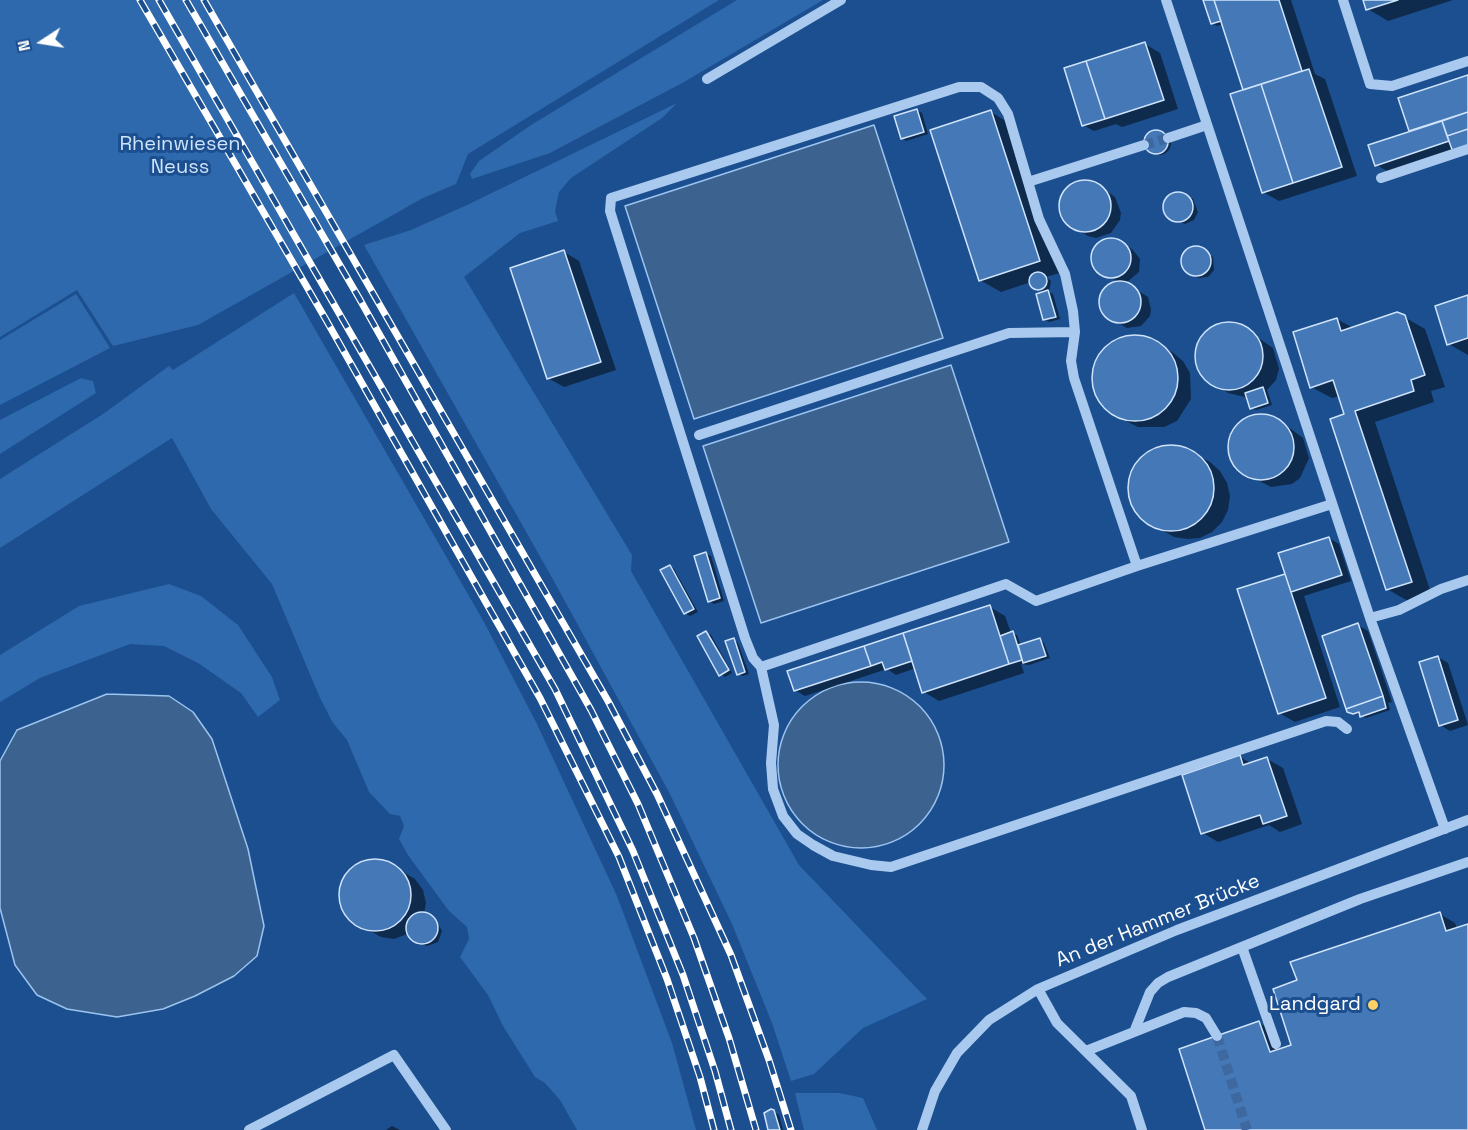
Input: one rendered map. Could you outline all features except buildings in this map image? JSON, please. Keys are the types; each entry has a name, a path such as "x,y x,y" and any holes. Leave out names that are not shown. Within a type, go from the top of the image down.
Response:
{"street":[{"path":"707,78 841,0"},
{"path":"1166,0 1370,618 1445,829"},
{"path":"1343,0 1370,84 1392,86 1468,60"},
{"path":"1137,566 1074,378 1071,361 1075,332 1065,274 1049,244 1008,114 998,98 981,87 959,87 611,198 610,212 745,638 753,658 761,667 774,725 771,763 773,789 783,816 796,834 832,856 891,867 1326,721 1338,722 1347,729"},
{"path":"1168,138 1207,125"},
{"path":"1028,182 1144,145"},
{"path":"1381,178 1468,149"},
{"path":"699,435 1009,333 1075,332"},
{"path":"761,667 1006,584 1036,601 1137,566 1332,504"},
{"path":"1370,618 1399,610 1441,589 1468,580"},
{"name":"An der Hammer Brücke","path":"922,1130 934,1091 957,1053 989,1020 1038,989 1177,930 1468,820"},
{"path":"1134,1032 1150,992 1158,982 1360,899 1468,862"},
{"path":"1242,947 1276,1044"},
{"path":"1038,989 1057,1023 1131,1096 1142,1130"},
{"path":"1086,1051 1184,1012 1196,1012 1206,1018 1217,1036"},
{"path":"249,1130 393,1054 446,1130"}],"green space":[{"name":"Rheinwiesen Neuss","path":"0,0 719,0 468,154 456,184 423,198 198,325 113,346 77,290 0,337"},
{"path":"737,0 823,0 684,82 550,153 472,179 470,174 479,161 531,125"},
{"path":"677,103 662,118 571,178 559,192 555,211 558,221 520,233 464,277 632,555 631,571 799,865 927,999 863,1028 814,1074 791,1081 772,1023 732,924 670,794 555,583 364,245 411,230 467,205"},
{"path":"294,293 484,622 537,724 617,896 672,1043 696,1130 577,1130 560,1100 545,1083 535,1077 503,1026 488,995 460,957 469,939 467,927 449,911 408,855 399,839 404,826 400,816 390,814 369,792 347,740 333,723 320,698 272,584 211,509 172,438 0,548 0,479 103,414 169,366 173,370"},
{"path":"76,294 110,348 0,405 0,340"},
{"path":"81,378 93,381 96,393 0,454 0,420"},
{"path":"169,584 201,596 238,625 272,677 280,700 258,717 241,693 198,663 164,646 130,644 40,678 0,702 0,655 79,606"},
{"path":"795,1093 839,1093 863,1098 877,1130 804,1130"}],"shaded area":[{"path":"874,125 943,338 694,419 625,206"},
{"path":"951,365 1009,542 761,623 703,446"},
{"path":"861,682 893,688 920,706 938,733 944,765 938,797 920,824 893,842 861,848 829,842 802,824 784,797 778,765 784,733 802,706 829,688"},
{"path":"107,694 169,696 193,712 212,739 248,849 264,926 257,956 234,976 163,1009 117,1017 67,1009 37,995 15,965 0,908 0,761 17,730"}],"tunnel":[{"path":"1144,145 1168,138"},
{"path":"1217,1036 1247,1130"}],"railway":[{"path":"140,0 325,318 540,698 619,857 667,979 700,1077 714,1130"},
{"path":"159,0 555,689 633,851 683,975 715,1071 731,1130"},
{"path":"186,0 359,298 591,710 638,804 694,938 729,1038 756,1130"},
{"path":"204,0 608,701 657,794 731,955 769,1060 791,1130"}],"place":[{"name":"Landgard","path":"1373,1005"}]}
